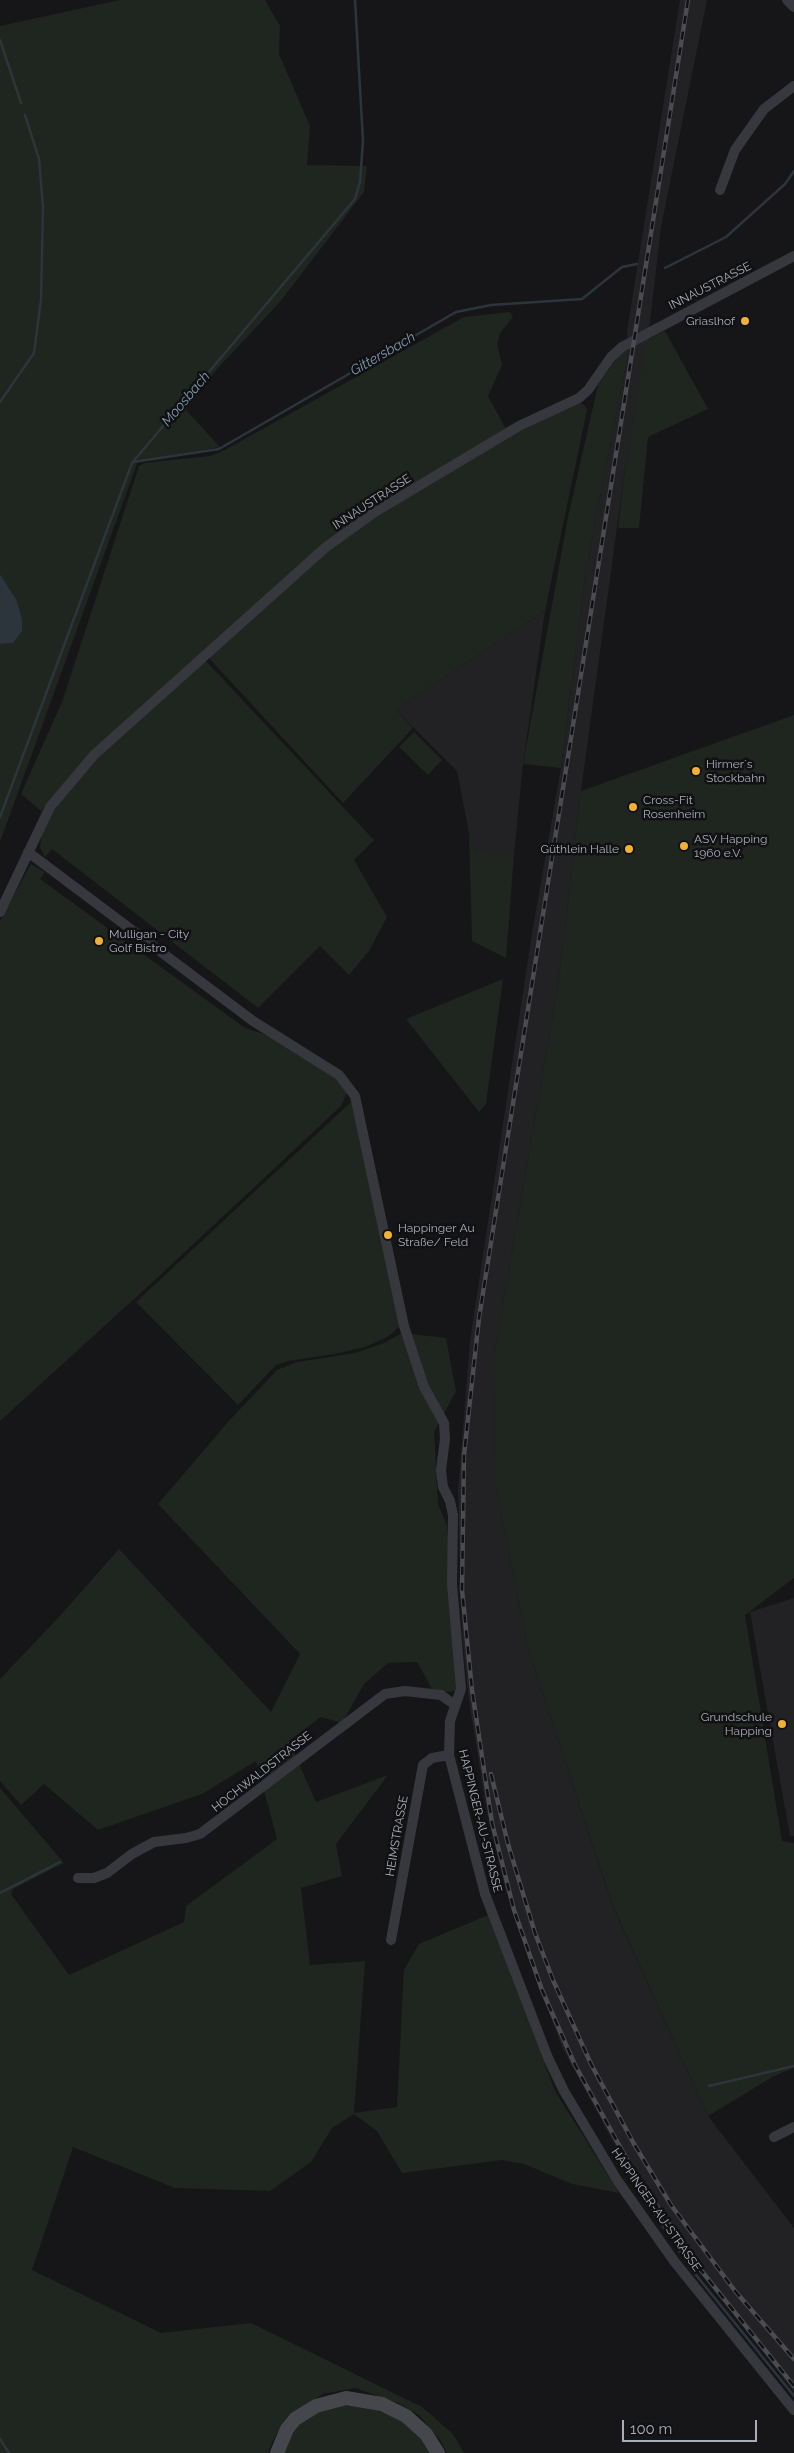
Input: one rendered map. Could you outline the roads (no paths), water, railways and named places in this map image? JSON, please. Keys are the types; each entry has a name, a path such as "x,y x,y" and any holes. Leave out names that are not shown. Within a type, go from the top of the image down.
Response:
{"main road":[{"path":"277,2453 287,2429 295,2419 316,2406 346,2398 372,2401 399,2412 426,2434 438,2453"}],"street":[{"path":"787,0 794,7"},
{"path":"720,190 734,150 764,109 794,86"},
{"name":"INNAUSTRASSE","path":"0,912 50,807 94,755 326,547 375,512 519,426 579,398 594,383 611,357 622,347 794,256"},
{"name":"HAPPINGER-AU-STRASSE","path":"28,852 253,1021 332,1070 346,1083 355,1096 404,1326 424,1387 444,1423 445,1439 440,1470 443,1487 450,1501 453,1515 452,1584 461,1689 450,1721 449,1756 485,1894 528,2010 564,2091 617,2180 674,2261 794,2410"},
{"name":"HOCHWALDSTRASSE","path":"78,1878 94,1878 107,1873 132,1854 154,1842 186,1838 200,1834 385,1694 405,1691 441,1695 455,1705"},
{"name":"HEIMSTRASSE","path":"391,1940 423,1765 432,1758 449,1756"},
{"path":"774,2137 794,2128"}],"waterway":[{"name":"Moosbach","path":"0,817 132,463 355,199 360,182 363,141 355,0"},
{"path":"0,40 21,103"},
{"path":"0,402 34,353 41,300 43,207 39,159 25,115"},
{"name":"Gittersbach","path":"665,268 726,237 785,184 794,171"},
{"name":"Gittersbach","path":"133,462 219,449 456,312 491,305 582,299 622,267 637,264"},
{"path":"0,1893 60,1862"},
{"path":"709,2086 794,2066"},
{"path":"616,2155 692,2270 794,2396"},
{"path":"0,2439 9,2453"}],"railway":[{"path":"688,0 479,1318 464,1455 462,1590 472,1690 492,1823 514,1910 542,1990 575,2065 635,2174 700,2269 794,2386"},
{"path":"491,1774 508,1844 535,1933 553,1980 591,2064 634,2144 671,2205 735,2291 794,2359"}],"place":[{"name":"Griaslhof","path":"745,321"},
{"name":"Hirmer´s Stockbahn","path":"696,771"},
{"name":"Cross-Fit Rosenheim","path":"633,807"},
{"name":"ASV Happing 1960 e.V.","path":"684,846"},
{"name":"Güthlein Halle","path":"629,849"},
{"name":"Mulligan - City Golf Bistro","path":"99,941"},
{"name":"Happinger Au Straße/ Feld","path":"388,1235"},
{"name":"Grundschule Happing","path":"782,1724"}]}
